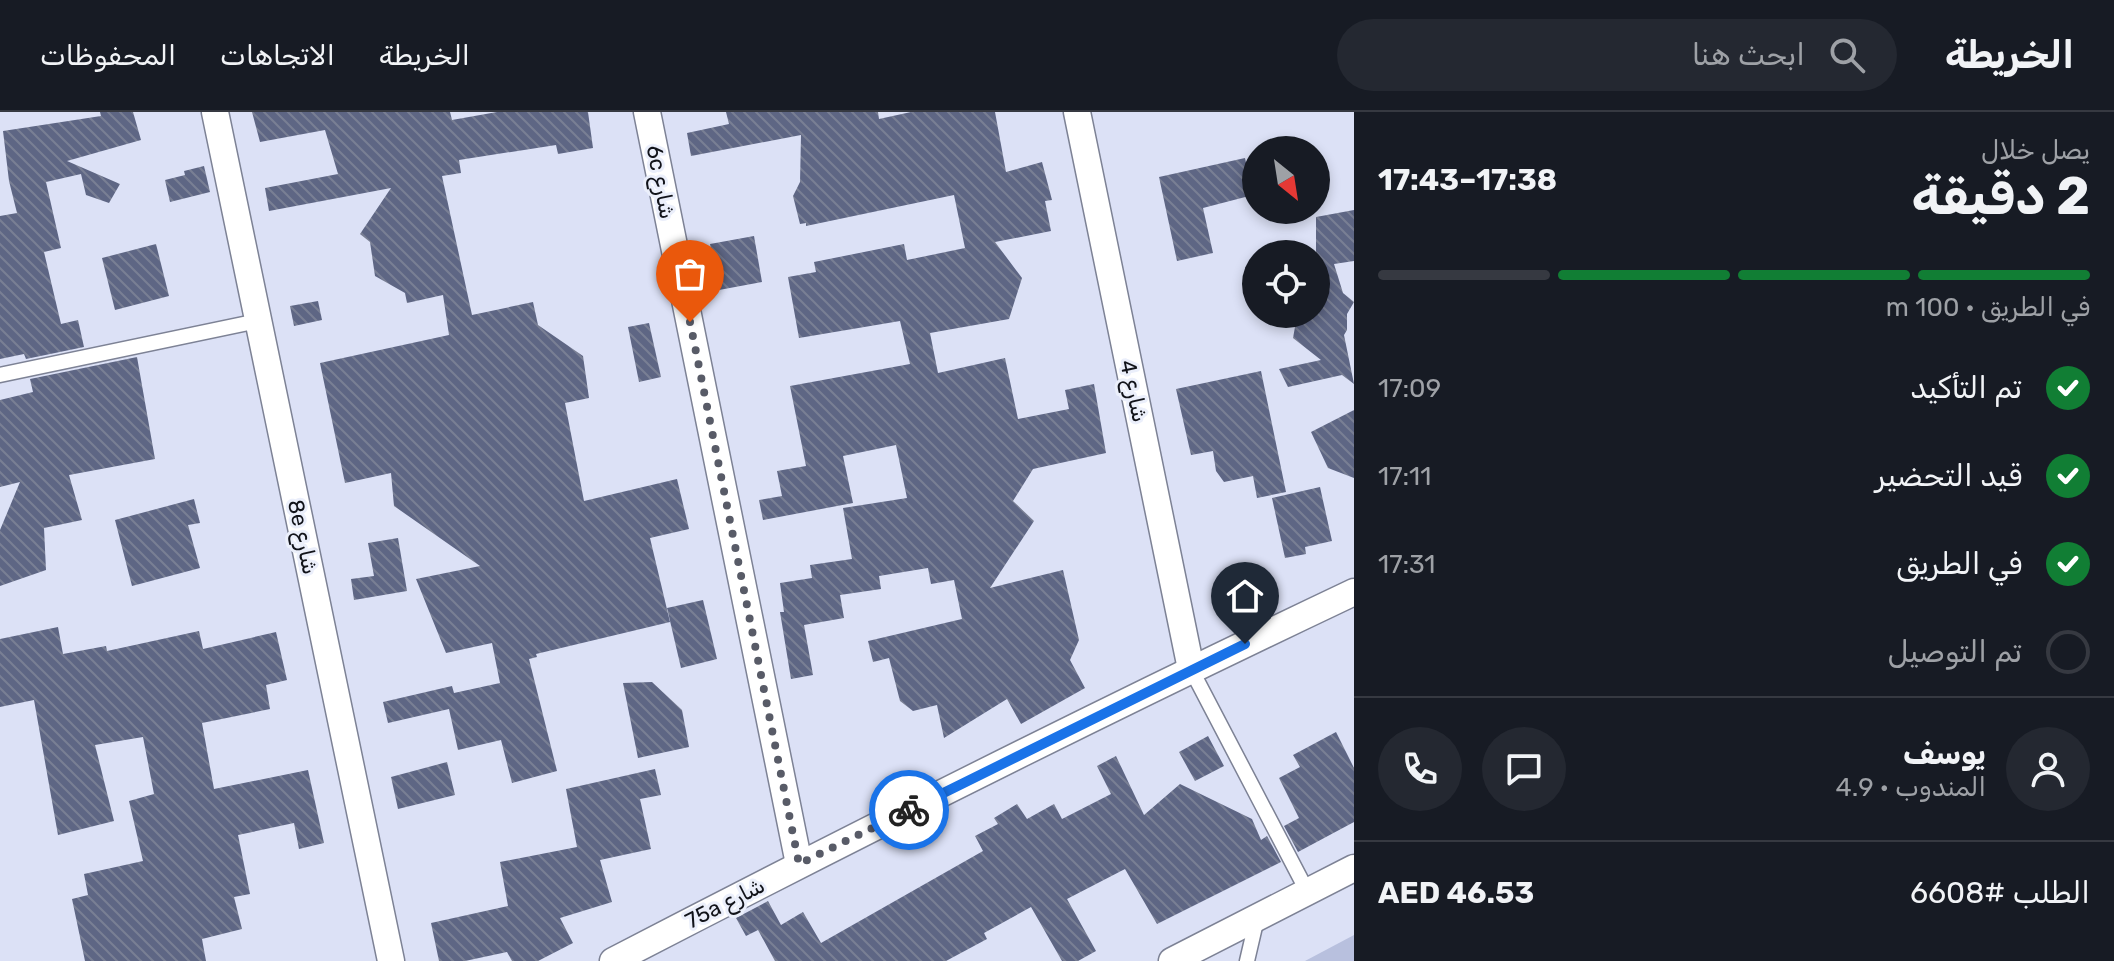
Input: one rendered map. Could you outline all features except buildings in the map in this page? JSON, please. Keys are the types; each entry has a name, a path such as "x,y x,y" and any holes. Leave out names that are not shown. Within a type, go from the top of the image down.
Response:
{"street":[{"name":"8e شارع","path":"215,112 391,961"},
{"name":"6c شارع","path":"647,112 799,864"},
{"name":"شارع 4","path":"1077,112 1191,669"},
{"name":"75a شارع","path":"613,961 799,864 1191,669 1354,592"},
{"path":"1172,961 1354,868"}],"lane":[{"path":"0,375 258,321"},
{"path":"1191,669 1307,891"},
{"path":"1247,961 1257,916"}],"shaded area":[{"path":"1354,935 1354,961 1305,961"}],"way so far":[{"path":"690,322 799,864 909,810"}],"route":[{"path":"909,810 1245,644"}]}
